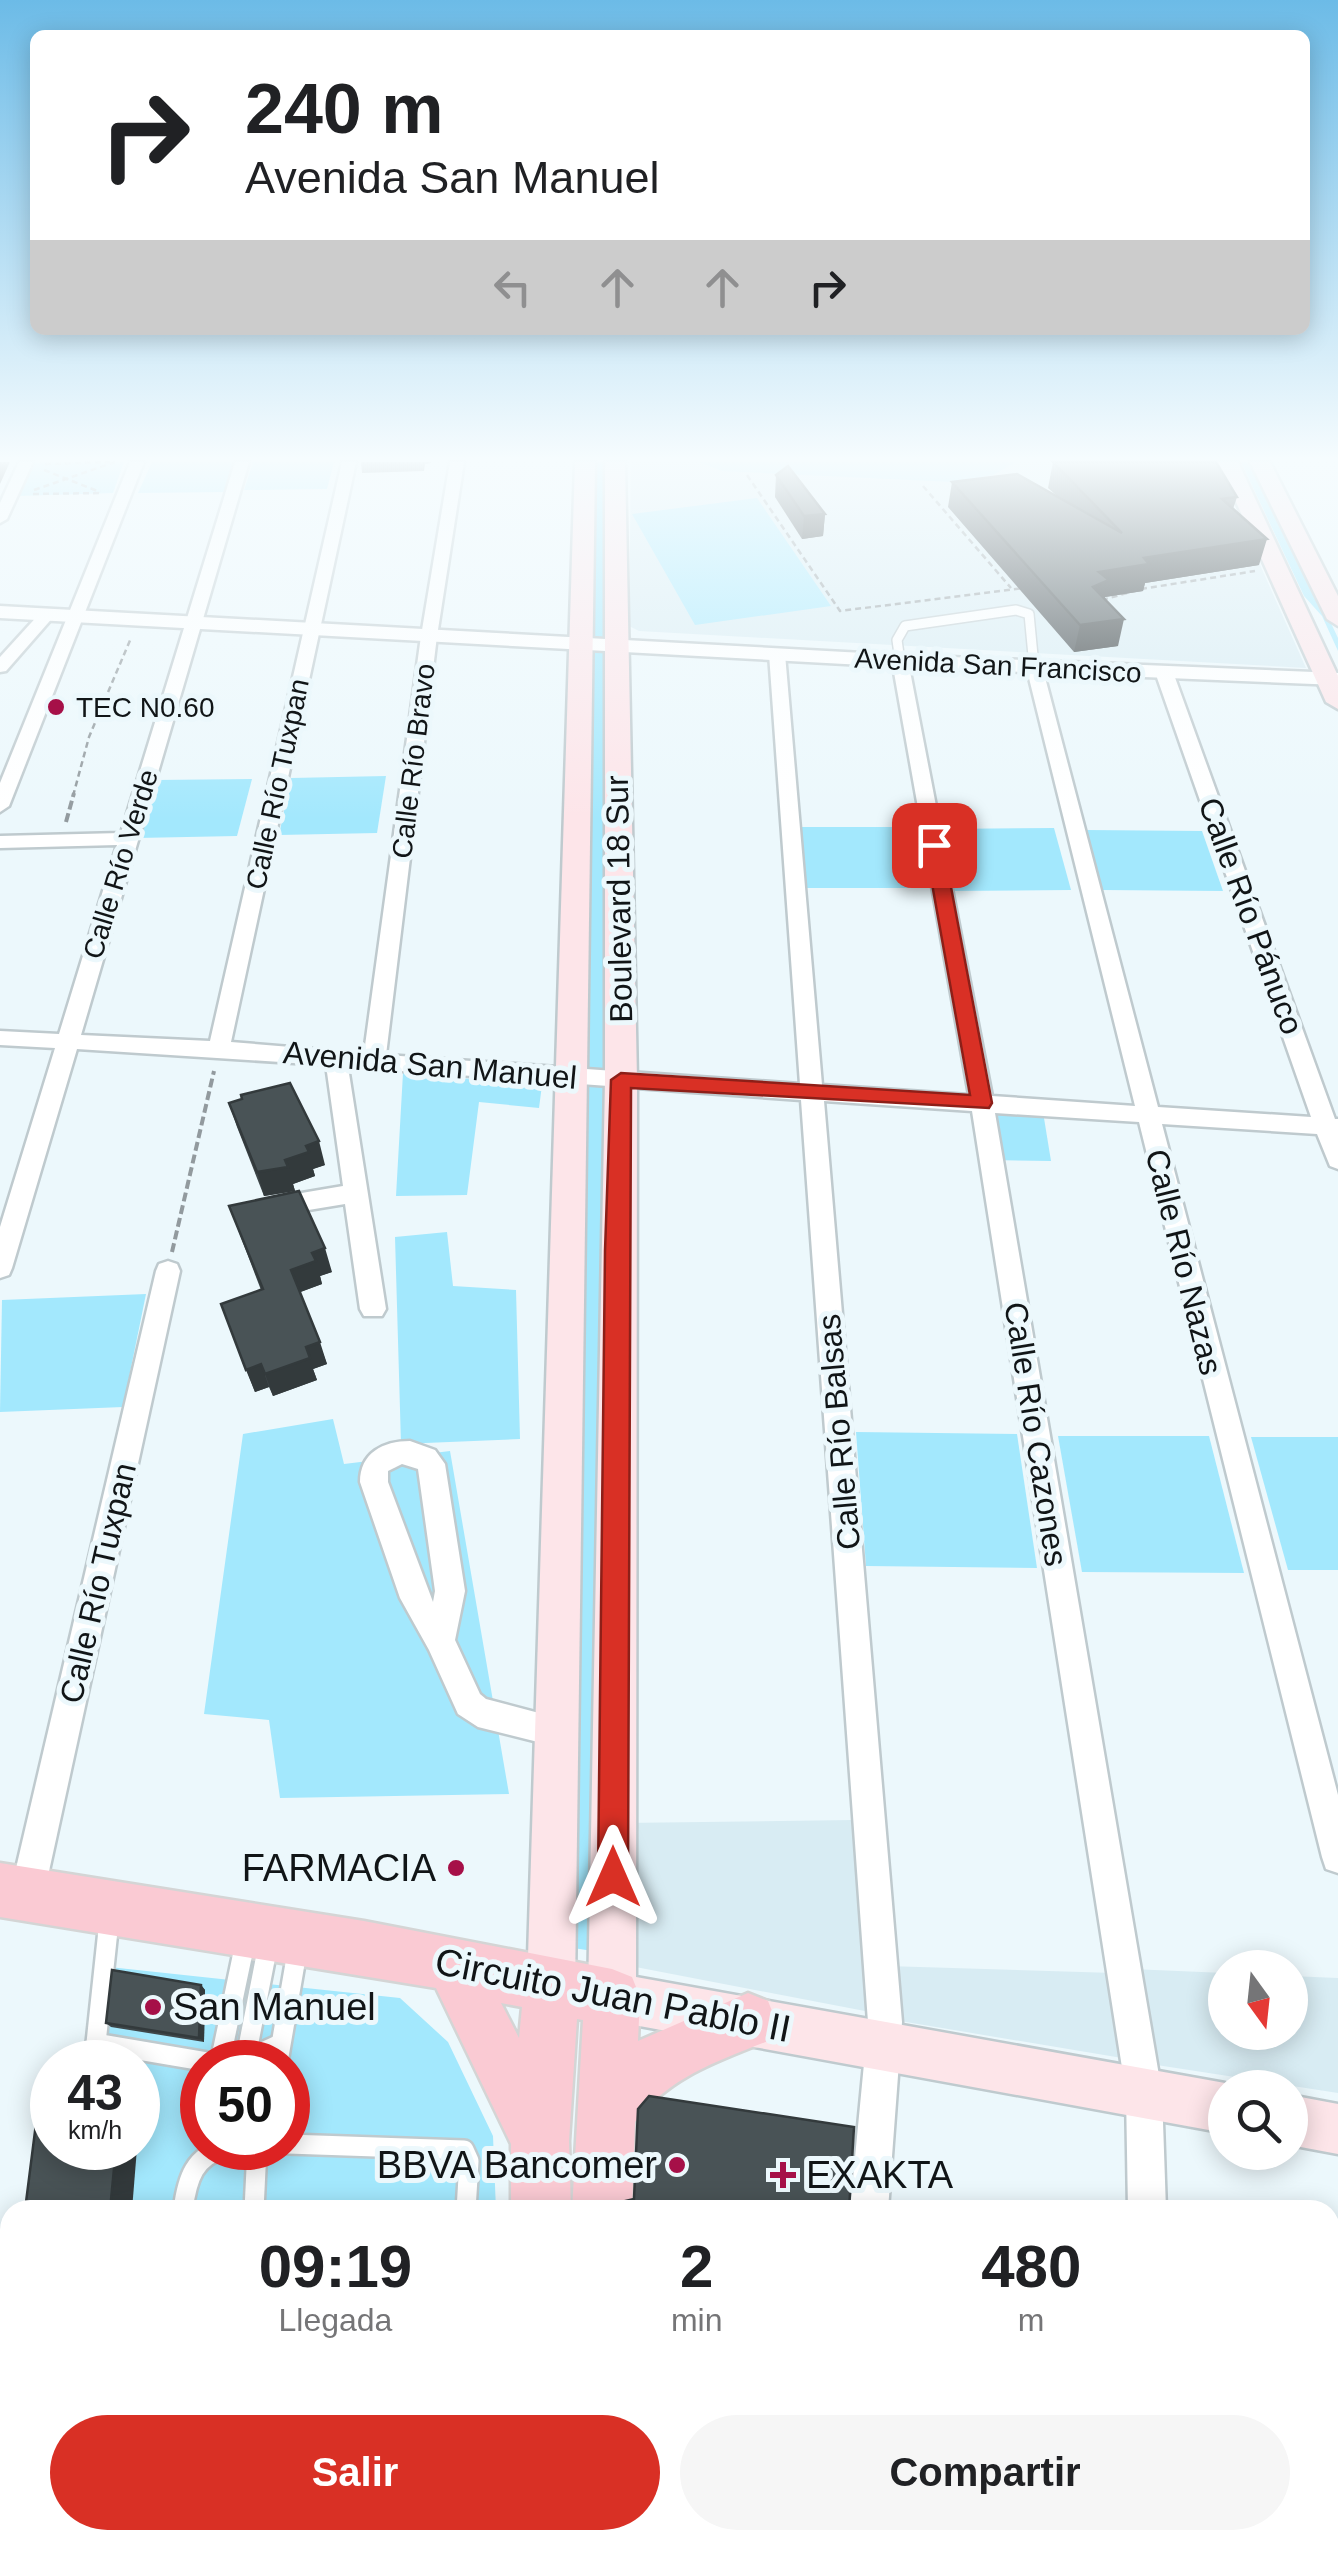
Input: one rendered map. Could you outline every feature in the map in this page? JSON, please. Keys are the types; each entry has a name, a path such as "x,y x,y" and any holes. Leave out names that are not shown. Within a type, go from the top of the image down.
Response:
{"main road":[{"name":"Boulevard 18 Sur","path":"594,581 621,1080 616,1251 612,1997"},
{"name":"Boulevard 18 Sur","path":"551,1988 568,1168 604,581"},
{"path":"1280,581 1335,672 1338,702"},
{"path":"1319,581 1338,619"},
{"path":"568,1168 619,1166"},
{"path":"566,1251 616,1251"},
{"path":"566,1374 618,1374"},
{"name":"Circuito Juan Pablo II","path":"14,1892 110,1910 273,1932 452,1964 551,1988 1208,2105"},
{"path":"452,1964 540,2140"},
{"path":"541,2200 540,2140 551,1988"},
{"path":"603,2200 612,1997"},
{"path":"608,2110 625,2085 648,2064 748,2021"},
{"path":"1308,2123 1338,2129"}],"street":[{"path":"0,806 88,581"},
{"name":"Calle Río Verde","path":"0,1268 205,581"},
{"name":"Calle Río Tuxpan","path":"219,1048 322,581"},
{"name":"Calle Río Bravo","path":"374,1061 439,581"},
{"name":"Avenida San Francisco","path":"0,612 900,661 1164,672 1335,672"},
{"path":"0,666 47,615"},
{"name":"Calle Río Balsas","path":"777,654 886,2022 870,2200"},
{"name":"Calle Río Cazones","path":"900,661 982,1103 1144,2093 1146,2200"},
{"name":"Calle Río Nazas","path":"1034,666 1338,1857"},
{"name":"Calle Río Pánuco","path":"1164,672 1332,1127 1338,1160"},
{"path":"0,842 127,840"},
{"name":"Avenida San Manuel","path":"0,1038 219,1048 573,1077 1332,1127"},
{"path":"336,1058 373,1309"},
{"path":"251,1211 356,1193"},
{"name":"Calle Río Tuxpan","path":"14,1892 168,1271"},
{"path":"440,1640 450,1591 431,1464 422,1454 412,1452 384,1457 374,1468 374,1482 416,1598 440,1640 462,1692 478,1712 558,1732"}],"lane":[{"path":"900,661 897,640 904,626 1016,610 1029,614 1034,666"},
{"path":"110,1910 96,2043 180,2057"},
{"path":"273,1932 277,2040"},
{"path":"241,2040 273,1932"},
{"path":"310,2145 464,2150 469,2161 467,2200"},
{"path":"185,2200 186,2179 191,2170"},
{"path":"254,2200 256,2170"}],"path":[{"path":"819,581 840,611 1038,586"},
{"path":"1006,581 1012,588"},
{"path":"1102,600 1152,585 1185,581"},
{"path":"1024,588 1031,597"},
{"path":"61,841 89,737 138,620"},
{"path":"168,1271 219,1048"}],"shaded area":[{"path":"583,581 616,581 612,1954 554,1945"},
{"path":"630,581 1267,581 1306,668 639,631 629,626"},
{"path":"670,581 814,581 831,606 695,625"},
{"path":"1297,581 1311,581 1338,638 1338,651 1322,616"},
{"path":"386,776 377,833 279,835 291,778"},
{"path":"252,779 237,836 137,838 155,780"},
{"path":"799,827 915,827 924,888 804,888"},
{"path":"1054,828 1071,890 952,891 939,829"},
{"path":"1086,830 1202,831 1223,891 1102,890"},
{"path":"403,1073 542,1085 539,1108 479,1102 467,1195 396,1196"},
{"path":"983,1111 1043,1112 1051,1161 989,1160"},
{"path":"447,1232 453,1286 516,1290 520,1439 401,1444 395,1237"},
{"path":"146,1294 123,1407 0,1412 2,1300"},
{"path":"333,1419 344,1464 450,1451 509,1794 280,1798 269,1720 204,1714 243,1434"},
{"path":"856,1432 1017,1434 1037,1568 866,1566"},
{"path":"1058,1436 1209,1436 1244,1573 1082,1572"},
{"path":"1251,1437 1338,1437 1338,1570 1288,1570"},
{"path":"853,1820 870,2012 620,1964 622,1823"},
{"path":"100,1966 400,1998 448,2042 493,2136 496,2200 42,2200 48,2170 160,2170 160,2040 85,2040"},
{"path":"887,1966 1114,1973 1128,2059 894,2020"},
{"path":"1131,1969 1208,1972 1208,2050 1308,2050 1308,1977 1338,1978 1338,2093 1308,2088 1308,2070 1208,2073 1150,2064"}],"building":[{"path":"1041,581 1107,581 1093,587 1124,619 1080,625"},
{"path":"290,1083 319,1141 306,1146 309,1152 285,1160 288,1167 257,1172 229,1103 242,1099 241,1095"},
{"path":"299,1191 325,1248 312,1253 316,1261 291,1270 320,1342 306,1347 310,1358 265,1374 261,1364 246,1370 221,1304 263,1289 229,1206"},
{"name":"San Manuel","path":"112,1970 201,1985 199,2038 106,2023"},
{"path":"649,2096 854,2127 850,2200 630,2200 634,2199 638,2109"},
{"path":"30,2170 114,2170 111,2200 26,2200"}],"place":[{"name":"TEC N0.60","path":"56,707"},
{"name":"FARMACIA","path":"456,1868"},
{"name":"San Manuel","path":"153,2007"},
{"name":"BBVA Bancomer","path":"677,2165"},
{"name":"EXAKTA","path":"783,2175"}],"route":[{"path":"613,1877 616,1251 621,1080 982,1103 934,845"}]}
